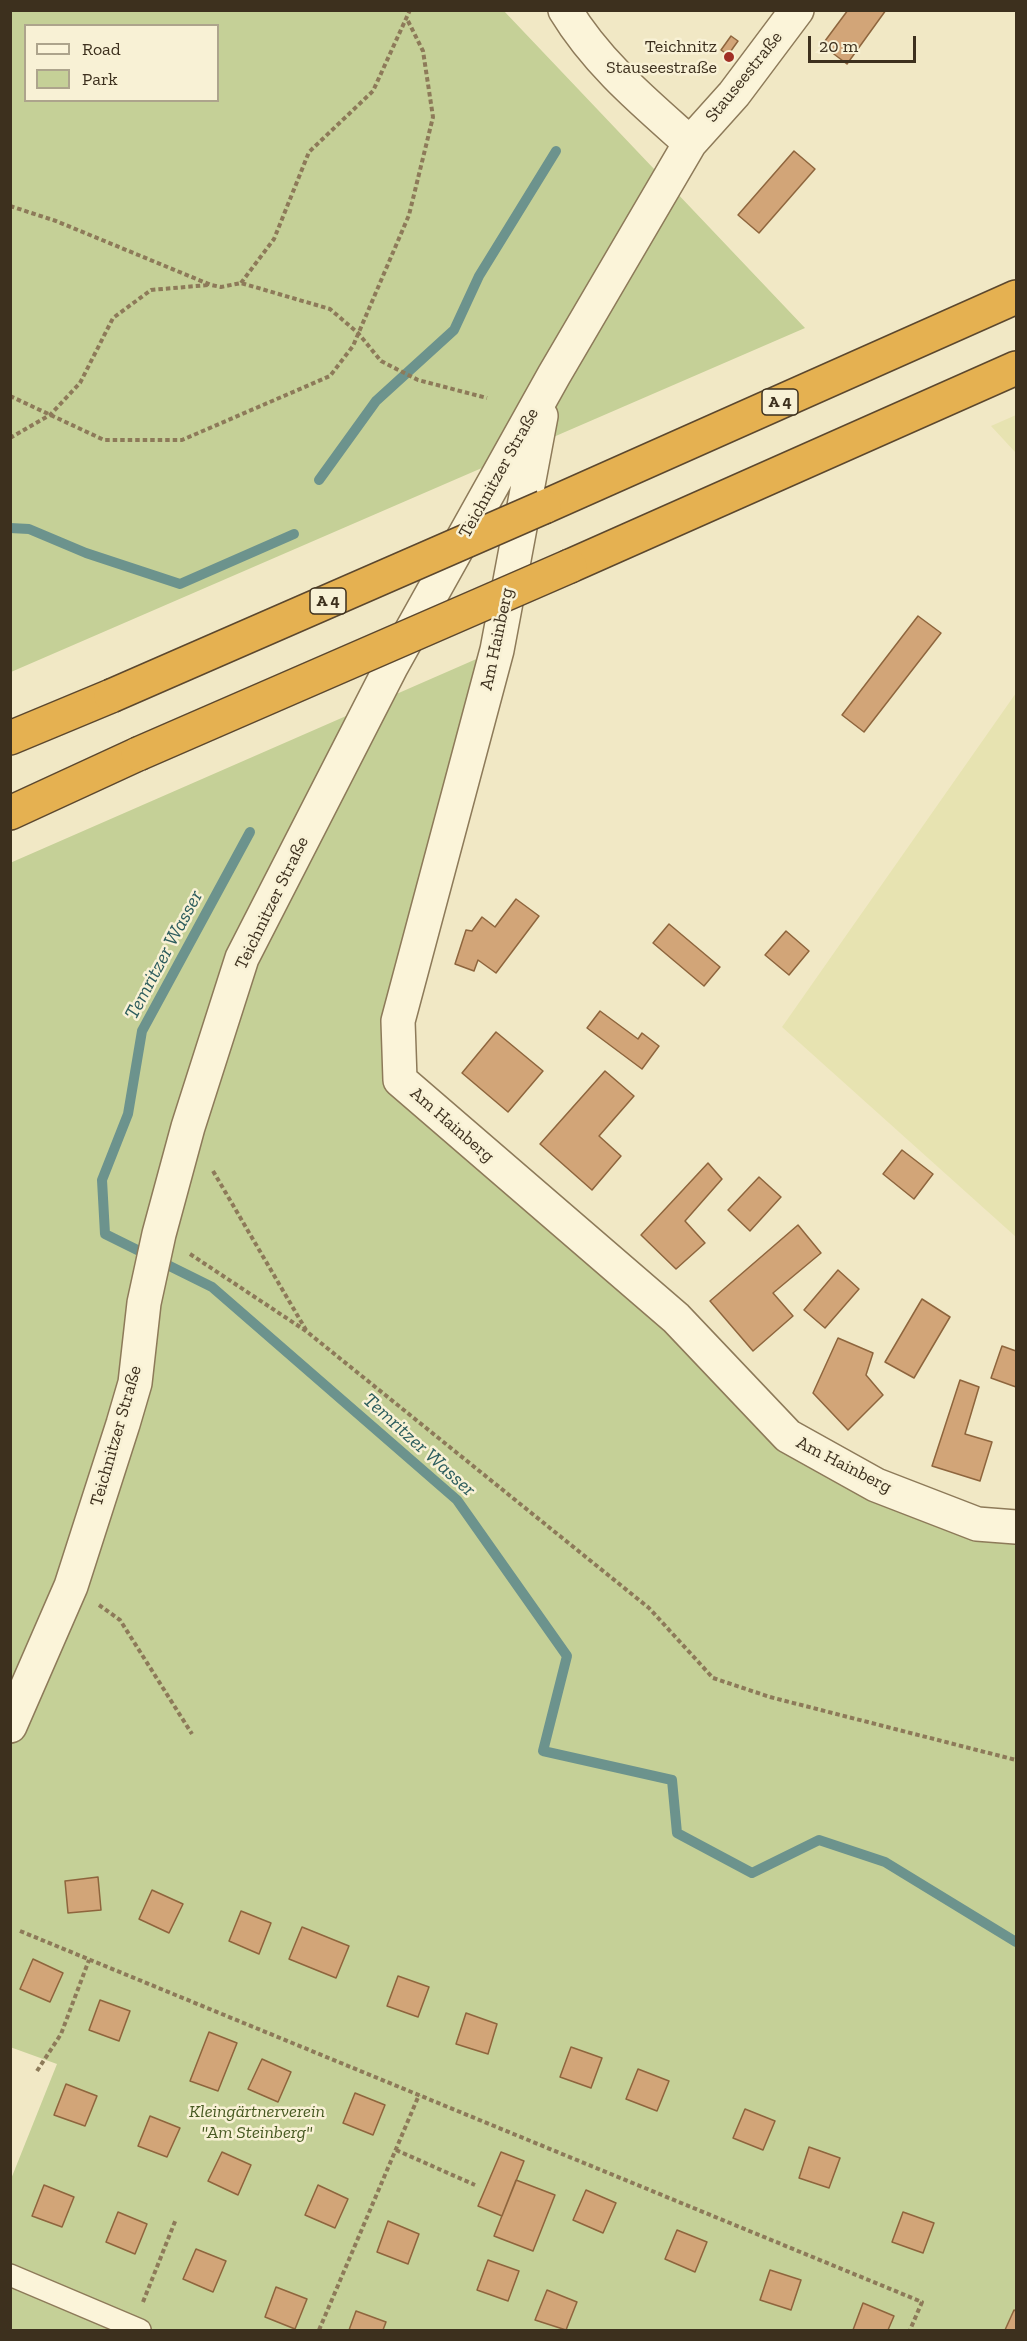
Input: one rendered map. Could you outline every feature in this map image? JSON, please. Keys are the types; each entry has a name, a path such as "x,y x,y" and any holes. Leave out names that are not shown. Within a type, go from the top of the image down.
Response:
{"highway":[{"name":"A 4","path":"10,738 544,507 1017,297"},
{"path":"10,813 138,754 1017,368"}],"street":[{"path":"565,10 577,30 618,78 690,143"},
{"name":"Stauseestraße","path":"690,143 734,94 797,10"},
{"name":"Teichnitzer Straße","path":"10,1726 71,1586 123,1424 135,1383 144,1303 159,1234 188,1127 242,958 391,667 547,387 690,143"},
{"name":"Am Hainberg","path":"547,387 497,650 398,1021 400,1080 676,1318 788,1436 876,1485 977,1524 1017,1527"}],"lane":[{"path":"10,2275 136,2329"}],"path":[{"path":"241,283 274,239 309,152 373,91 410,10"},
{"path":"10,396 104,440 182,440 330,376 353,346 379,290 409,215 433,117 423,51 406,19"},
{"path":"10,206 56,220 211,285 221,287 241,283 330,309 358,333 381,361 418,380 487,398"},
{"path":"10,438 50,415 80,383 113,318 151,290 211,285"},
{"path":"188,1127 306,1331"},
{"path":"159,1234 306,1331 649,1608 713,1678 770,1697 1017,1760"},
{"path":"71,1586 120,1620 192,1734"},
{"path":"21,1931 922,2302 910,2331"},
{"path":"37,2071 61,2034 89,1960"},
{"path":"319,2331 419,2095"},
{"path":"396,2150 475,2185"},
{"path":"136,2329 176,2219"}],"shaded area":[{"path":"1016,415 1016,453 991,426"},
{"path":"1016,693 1016,1237 782,1027"}],"green space":[{"path":"11,11 504,11 805,328 11,672"},
{"name":"Kleingärtnerverein \"Am Steinberg\"","path":"497,650 400,1080 788,1436 1016,1527 1016,2330 11,2330 11,2179 57,2064 10,2047 10,863"}],"building":[{"path":"848,10 886,10 847,64 822,45"},
{"path":"731,36 738,41 728,55 721,50"},
{"path":"794,151 815,169 759,233 738,215"},
{"path":"918,616 941,633 864,732 842,715"},
{"path":"516,899 539,916 496,973 478,960 474,971 455,964 466,930 472,931 482,917 495,927"},
{"path":"669,924 720,967 704,986 653,943"},
{"path":"786,931 809,951 789,975 765,955"},
{"path":"600,1011 638,1039 642,1033 659,1046 642,1069 587,1028"},
{"path":"496,1032 543,1071 508,1112 462,1073"},
{"path":"605,1071 634,1096 599,1136 621,1156 592,1190 540,1144"},
{"path":"902,1150 933,1174 914,1199 883,1174"},
{"path":"708,1163 722,1179 685,1221 705,1243 676,1269 641,1235"},
{"path":"759,1177 781,1197 750,1231 728,1210"},
{"path":"798,1225 821,1253 773,1293 793,1316 753,1351 710,1301"},
{"path":"838,1270 859,1289 825,1328 804,1310"},
{"path":"922,1299 950,1317 914,1378 885,1362"},
{"path":"838,1338 873,1353 866,1375 883,1395 848,1430 813,1393"},
{"path":"1002,1346 1016,1351 1016,1387 991,1378"},
{"path":"960,1380 979,1387 965,1434 992,1442 980,1481 932,1466"},
{"path":"98,1877 101,1910 68,1913 65,1881"},
{"path":"152,1890 183,1904 169,1933 139,1919"},
{"path":"241,1911 271,1923 259,1954 229,1941"},
{"path":"302,1927 349,1946 336,1978 289,1959"},
{"path":"33,1959 63,1973 50,2002 20,1989"},
{"path":"398,1976 429,1987 418,2017 387,2006"},
{"path":"100,2000 130,2011 119,2041 89,2030"},
{"path":"466,2013 497,2024 488,2054 456,2044"},
{"path":"209,2032 237,2043 218,2091 190,2081"},
{"path":"571,2047 602,2058 591,2088 560,2077"},
{"path":"262,2059 291,2072 278,2102 248,2089"},
{"path":"638,2069 669,2081 657,2111 626,2099"},
{"path":"66,2084 97,2096 85,2126 54,2115"},
{"path":"355,2093 385,2105 373,2135 343,2123"},
{"path":"745,2109 775,2121 763,2150 733,2138"},
{"path":"150,2116 180,2128 167,2157 138,2146"},
{"path":"809,2147 840,2158 829,2188 799,2178"},
{"path":"222,2152 251,2165 238,2195 208,2181"},
{"path":"501,2152 524,2161 502,2216 478,2206"},
{"path":"516,2180 555,2195 533,2251 494,2236"},
{"path":"44,2185 74,2197 62,2227 32,2216"},
{"path":"318,2185 348,2199 335,2228 305,2215"},
{"path":"586,2190 616,2203 603,2233 573,2220"},
{"path":"118,2212 147,2224 135,2254 106,2242"},
{"path":"903,2212 934,2223 923,2253 892,2242"},
{"path":"388,2221 419,2234 408,2264 377,2252"},
{"path":"677,2230 707,2242 695,2272 665,2259"},
{"path":"196,2249 226,2261 213,2292 183,2279"},
{"path":"488,2260 519,2271 508,2301 477,2290"},
{"path":"770,2270 801,2280 791,2310 760,2300"},
{"path":"276,2287 307,2299 295,2329 265,2317"},
{"path":"547,2290 577,2302 566,2330 535,2320"},
{"path":"863,2303 894,2316 888,2330 853,2330"},
{"path":"1014,2310 1016,2311 1016,2330 1005,2330"},
{"path":"356,2311 386,2322 383,2330 349,2330"}],"waterway":[{"path":"319,480 376,401 454,330 479,276 556,151"},
{"name":"Temritzer Wasser","path":"10,528 29,529 86,553 180,584 294,534"},
{"name":"Temritzer Wasser","path":"250,832 142,1031 128,1114 102,1180 105,1234 212,1287 457,1500 567,1656 543,1751 672,1780 677,1833 752,1873 819,1840 885,1862 1016,1942"}],"place":[{"name":"Teichnitz Stauseestraße","path":"729,57"}]}
